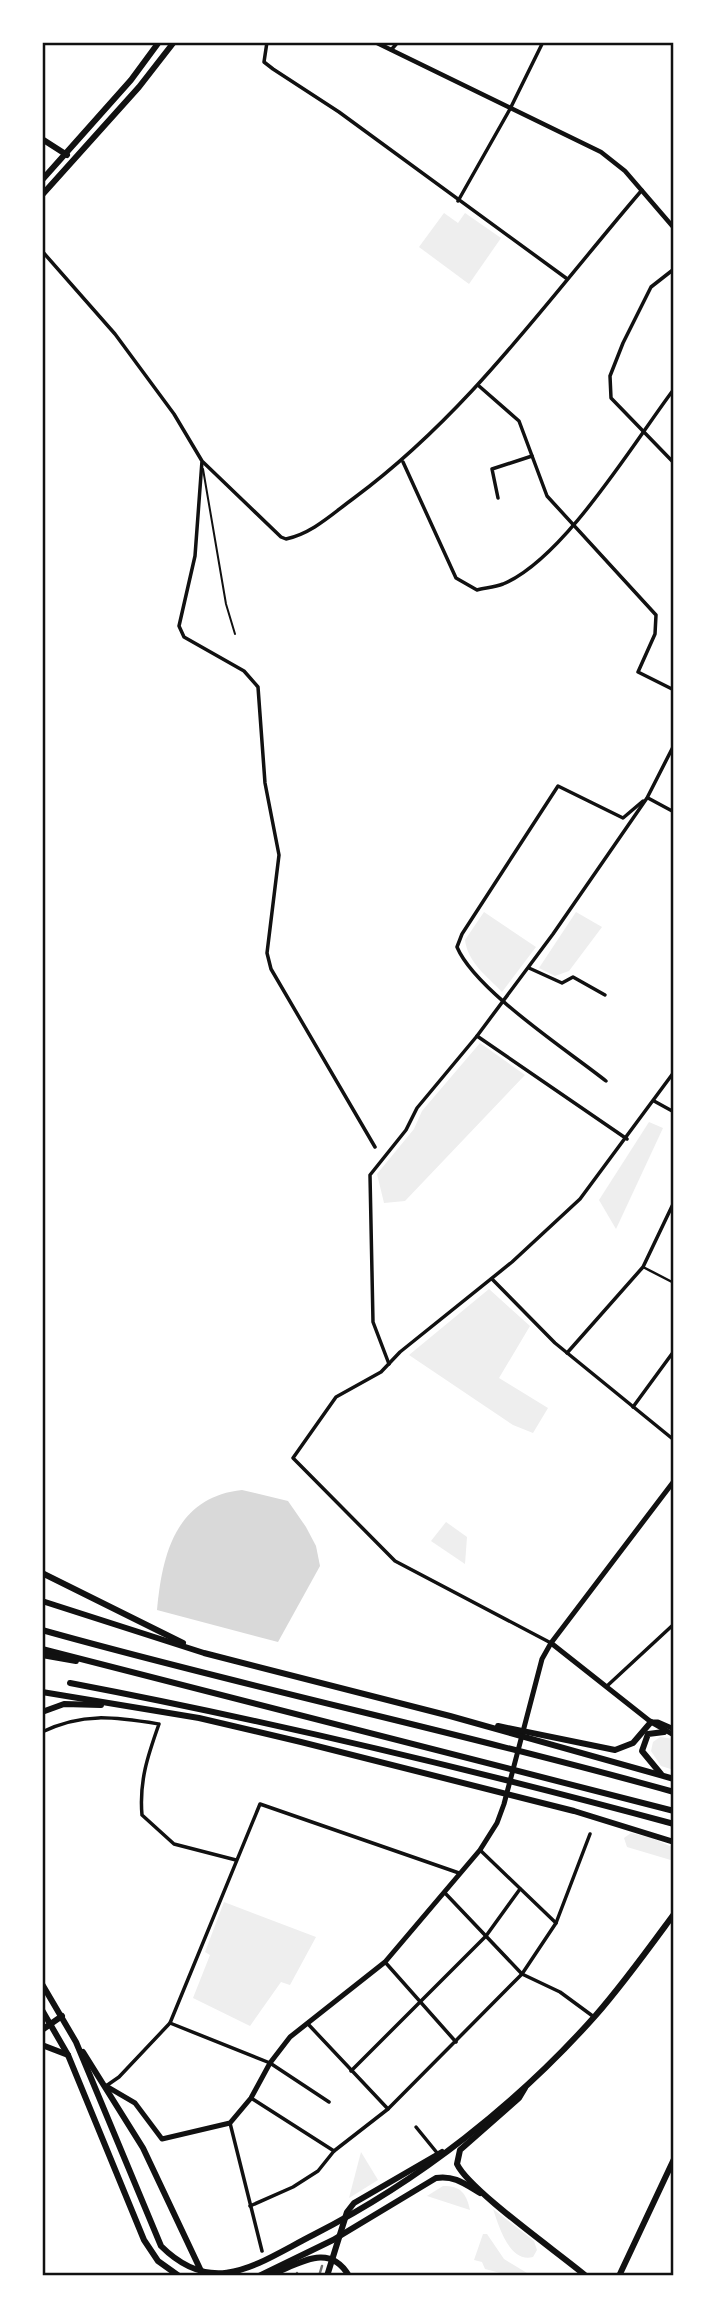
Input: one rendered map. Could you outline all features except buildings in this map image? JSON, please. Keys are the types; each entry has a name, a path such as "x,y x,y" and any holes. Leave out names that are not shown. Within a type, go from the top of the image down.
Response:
{"main road":[{"path":"42,180 131,80 157,42"},
{"path":"42,195 139,87 174,42"},
{"path":"42,139 75,160"},
{"path":"106,2085 135,2103 162,2139 230,2123 251,2098 270,2063 290,2037 385,1962 446,1893 480,1850 497,1823 542,1659 551,1643 674,1481"},
{"path":"42,1573 204,1653"},
{"path":"42,1601 204,1653 450,1716 674,1779"},
{"path":"42,1630 173,1667 561,1761 674,1792"},
{"path":"551,1643 651,1723 674,1735"},
{"path":"42,1648 674,1811"},
{"path":"42,1655 139,1674"},
{"path":"70,1683 202,1708 328,1737 531,1785 674,1824"},
{"path":"42,1692 125,1705 301,1742 574,1811 674,1842"},
{"path":"42,1712 64,1704 125,1705"},
{"path":"450,1716 615,1750 633,1743 651,1723 658,1722 674,1729"},
{"path":"662,1776 642,1751 648,1734 664,1732"},
{"path":"42,1984 76,2042 160,2246 183,2265 211,2275 227,2274 260,2262 354,2214 416,2175 453,2146 530,2081 594,2017 674,1914"},
{"path":"42,2010 68,2055 144,2240 158,2261 179,2276"},
{"path":"42,2030 62,2016"},
{"path":"76,2042 106,2085 143,2148 203,2276"},
{"path":"42,2045 68,2055"},
{"path":"530,2081 519,2098 460,2150 457,2157 460,2171 586,2276"},
{"path":"327,2276 347,2212 354,2203 453,2146"},
{"path":"619,2275 674,2159"},
{"path":"259,2276 332,2239 424,2184 447,2176 496,2203"},
{"path":"267,2276 316,2256 329,2257 343,2265 349,2276"}],"street":[{"path":"268,42 264,62 339,112 566,278"},
{"path":"374,42 601,152 618,163 674,228"},
{"path":"391,50 398,42"},
{"path":"458,201 543,42"},
{"path":"42,251 115,334 185,431 202,461 286,539 308,533 403,462 479,386 566,278 642,190"},
{"path":"674,269 651,287 610,376 611,398 674,463"},
{"path":"479,386 519,421 547,496 656,614 655,634 638,672 674,690"},
{"path":"403,462 456,578 477,590 503,584 538,562 572,524 613,477 674,389"},
{"path":"498,498 492,469 532,456"},
{"path":"202,461 195,556 179,626 184,637 244,671 258,687 265,783 279,855 267,953 271,969 375,1147"},
{"path":"388,1364 373,1322 370,1175 381,1157 406,1130 417,1108 529,968 647,798 674,745"},
{"path":"606,1081 505,1001 463,962 457,947 462,934 558,786 622,818 647,798"},
{"path":"647,798 674,812"},
{"path":"529,968 562,984 573,977 605,995"},
{"path":"477,1036 627,1139"},
{"path":"551,1643 395,1561 293,1458 336,1397 381,1372 492,1279 580,1199 674,1072"},
{"path":"654,1101 674,1112"},
{"path":"567,1353 643,1267 674,1202"},
{"path":"643,1267 674,1283"},
{"path":"492,1279 567,1353 674,1440"},
{"path":"633,1407 674,1351"},
{"path":"605,1688 674,1624"},
{"path":"42,1732 66,1721 89,1717 118,1717 159,1724 143,1767 140,1795 142,1815 174,1844 236,1860"},
{"path":"106,2085 170,2023 260,1804 461,1874"},
{"path":"250,2206 293,2187 318,2171 334,2151 388,2109 523,1974 556,1923 590,1834"},
{"path":"480,1850 556,1923"},
{"path":"351,2071 486,1936 520,1889"},
{"path":"446,1893 523,1974 560,1992 594,2017"},
{"path":"385,1962 456,2042"},
{"path":"307,2022 388,2109"},
{"path":"170,2023 270,2063 329,2102"},
{"path":"251,2098 334,2151"},
{"path":"230,2123 262,2251"},
{"path":"416,2127 438,2154"}],"lane":[{"path":"202,461 226,604 235,635"}],"shaded area":[{"path":"444,213 458,223 465,213 501,238 469,284 419,247"},
{"path":"484,912 536,947 502,992 479,969 470,956 465,940"},
{"path":"576,912 602,927 569,971 555,976 539,968"},
{"path":"480,1043 525,1075 405,1201 384,1203 377,1174 414,1129 422,1111"},
{"path":"649,1122 663,1128 616,1229 599,1200"},
{"path":"489,1289 530,1326 499,1378 548,1408 533,1433 513,1425 409,1355"},
{"path":"242,1490 288,1501 316,1546 320,1566 278,1642 157,1610 169,1549 187,1516 220,1495"},
{"path":"446,1522 467,1537 465,1564 431,1541"},
{"path":"660,1737 674,1739 674,1770 661,1766 651,1751 653,1742"},
{"path":"631,1833 652,1838 674,1848 674,1861 627,1847 624,1838"},
{"path":"224,1902 316,1937 290,1985 281,1982 250,2026 193,1998 210,1955 205,1952"},
{"path":"361,2152 378,2180 349,2198"},
{"path":"443,2186 454,2187 462,2192 470,2210 427,2196"},
{"path":"493,2209 534,2241 537,2250 533,2257 525,2257 511,2249"},
{"path":"483,2234 487,2234 504,2259 532,2276 512,2276 485,2269 482,2262 474,2260"}],"railway":[{"path":"319,2276 322,2266"}]}
